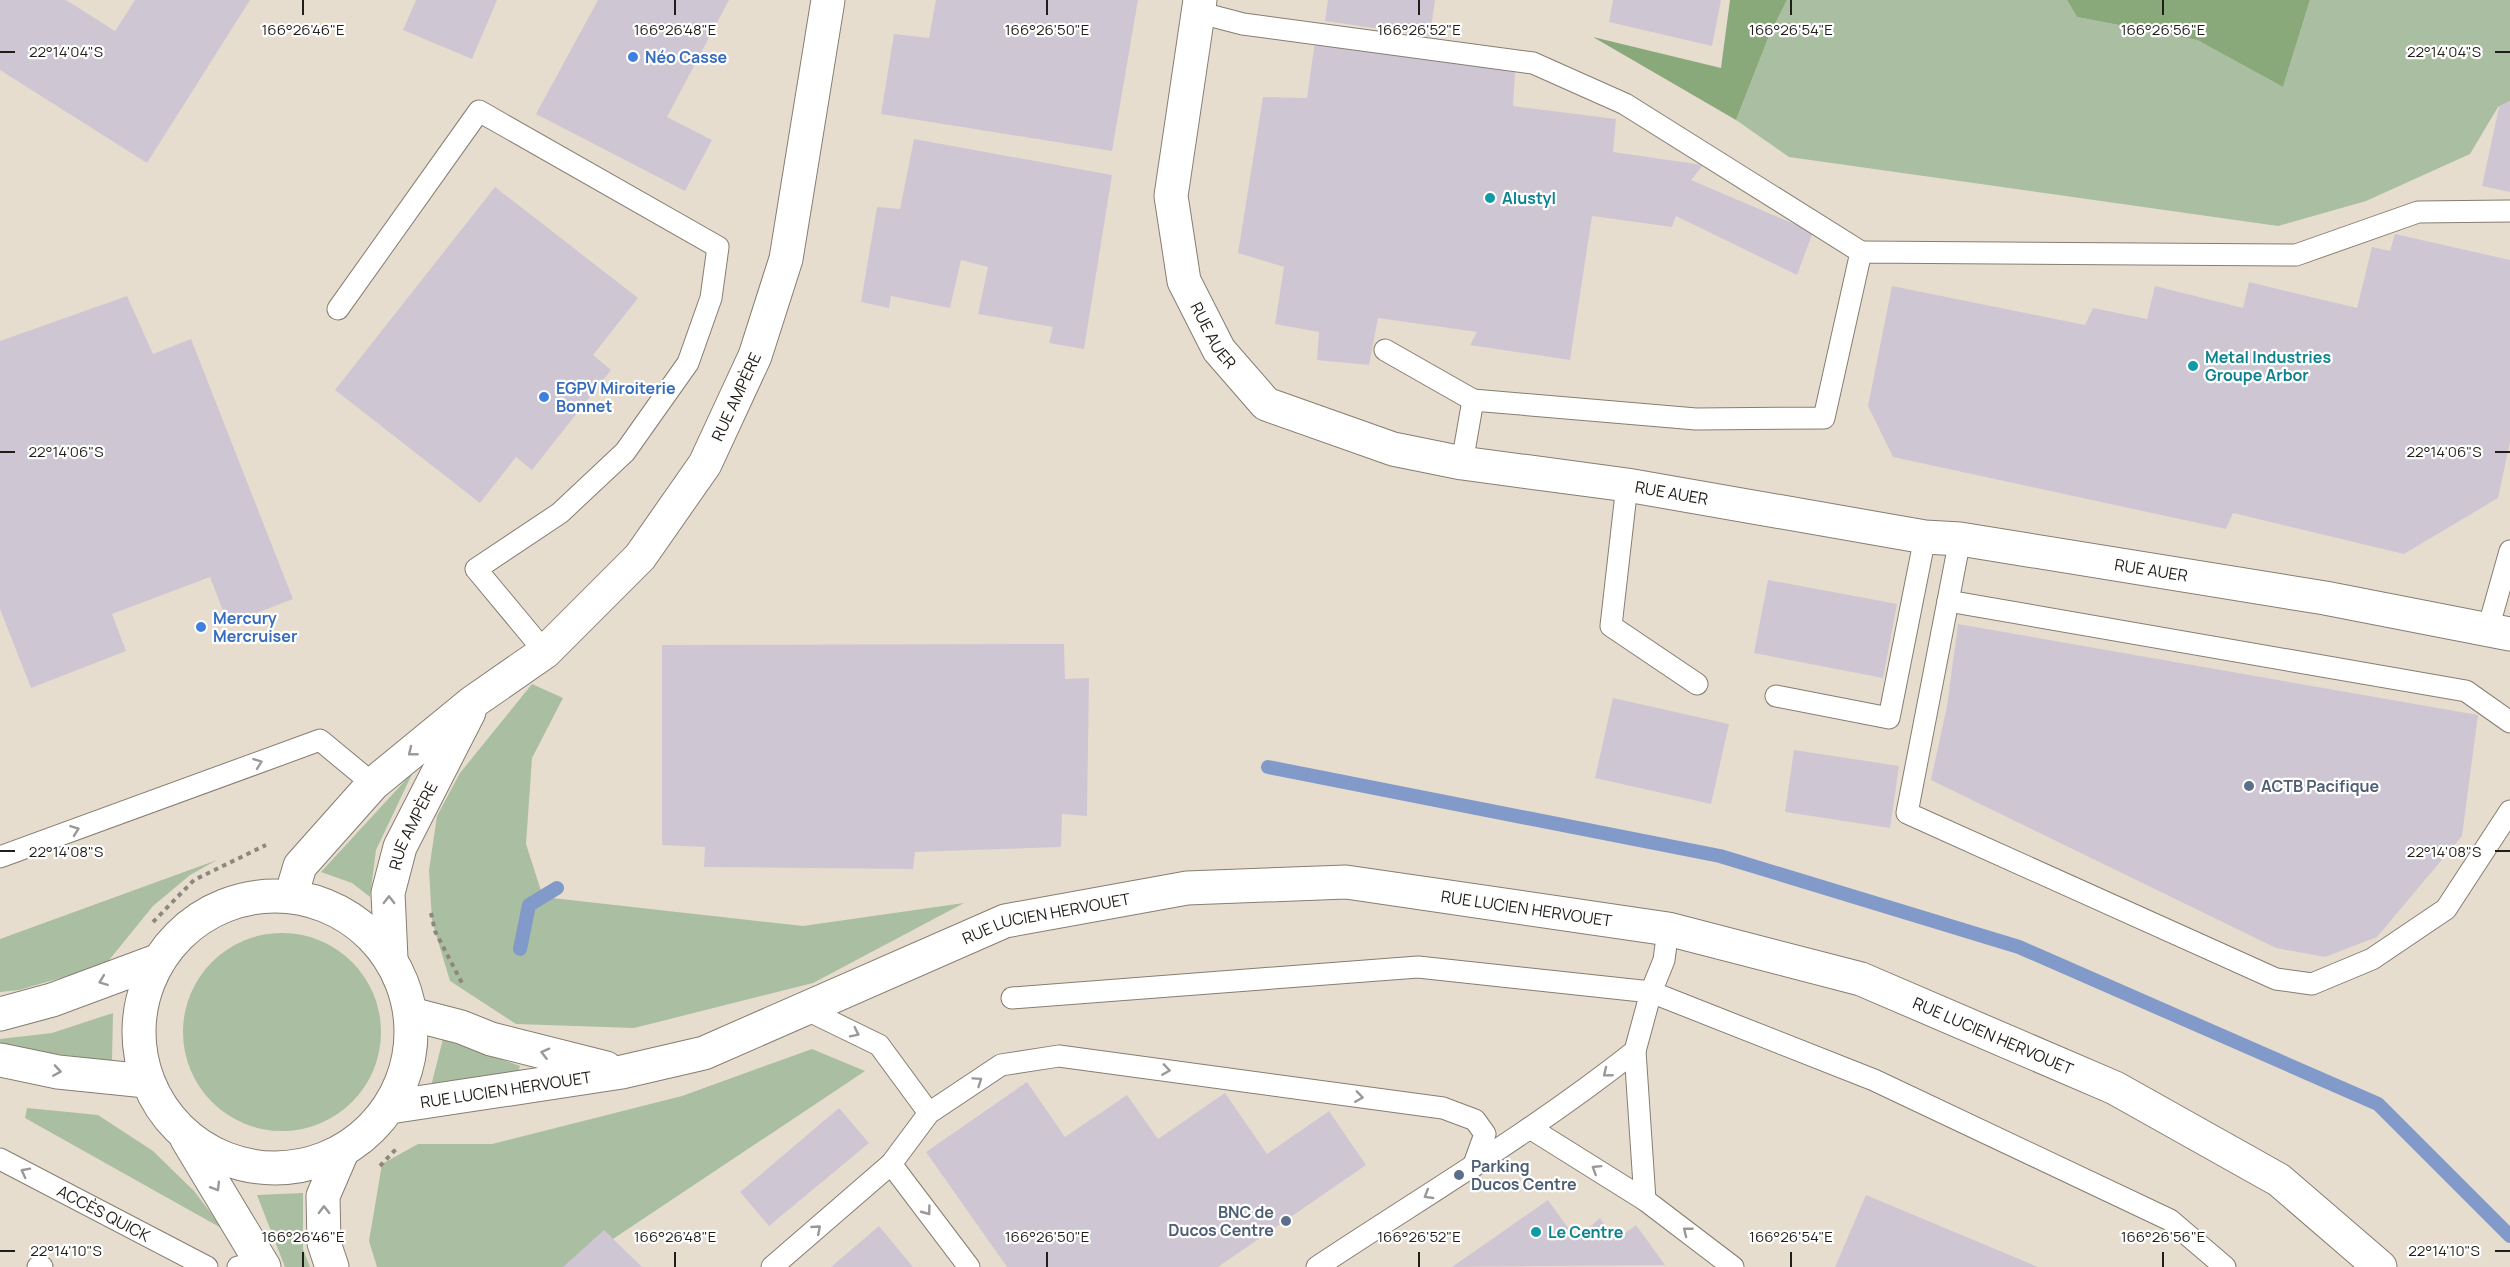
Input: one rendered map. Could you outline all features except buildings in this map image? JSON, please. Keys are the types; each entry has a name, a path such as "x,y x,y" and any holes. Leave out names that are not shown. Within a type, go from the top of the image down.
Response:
{"main road":[{"name":"RUE AMPÈRE","path":"291,896 300,866 373,784 474,702 545,652 647,548 705,464 755,356 786,259 828,0"},
{"name":"RUE AUER","path":"1198,6 1171,196 1184,281 1219,350 1266,404 1393,449 1462,463 1627,485 1925,537 1960,539 2325,598 2499,632"},
{"name":"RUE AMPÈRE","path":"391,959 388,893 400,847 474,702"},
{"name":"RUE LUCIEN HERVOUET","path":"390,1107 622,1072 704,1053 1005,921 1187,888 1346,882 1668,928 1861,979 2115,1088 2279,1180 2377,1266"},
{"path":"186,1137 222,1158 262,1168 303,1166 342,1152 368,1132 390,1107 405,1078 412,1047 411,1014 405,985 391,959 364,928 330,906 291,896 252,897 214,909 182,931 157,961 141,999 137,1040 146,1081 163,1111 186,1137 250,1266"},
{"path":"0,1014 52,1000 157,961"},
{"name":"RUE LUCIEN HERVOUET","path":"411,1014 461,1027 491,1039 622,1072"},
{"path":"0,1060 58,1072 146,1081"},
{"path":"332,1267 324,1243 324,1196 342,1152"}],"lane":[{"path":"1198,6 1243,24 1533,63 1625,104 1861,252 2296,255 2418,212 2510,211"},
{"path":"338,309 479,111 718,247 711,298 688,363 625,452 560,513 476,569 545,652"},
{"path":"1385,350 1473,400 1696,419 1824,418 1861,252"},
{"path":"1462,463 1473,400"},
{"path":"1627,485 1611,626 1697,684"},
{"path":"1776,696 1889,718 1925,537"},
{"path":"1960,539 1906,813 2276,979 2312,984 2372,959 2446,909 2510,811"},
{"path":"2499,632 2510,551"},
{"path":"1948,601 2466,691 2510,722"},
{"path":"0,857 320,740 373,784"},
{"path":"1645,1200 1635,1051 1651,992 1664,960 1668,928"},
{"path":"1012,998 1418,967 1651,992 1874,1080 2160,1215 2170,1220 2225,1267"},
{"path":"803,1008 879,1045 929,1113"},
{"path":"1317,1267 1397,1213 1473,1167 1580,1094 1635,1051"},
{"path":"772,1267 891,1164 929,1113 1001,1065 1059,1056 1443,1108 1475,1120 1485,1134 1473,1167"},
{"path":"1530,1128 1645,1200 1733,1267"},
{"name":"ACCÈS QUICK","path":"0,1159 207,1267"},
{"path":"891,1164 969,1267"}],"path":[{"path":"148,927 178,893 194,880 270,843"},
{"path":"429,909 435,931 461,984 468,990"},
{"path":"376,1172 405,1141"}],"green space":[{"path":"1730,0 1787,0 1769,36 1736,120 1593,37 1721,68"},
{"path":"1787,0 2067,0 2077,17 2197,40 2283,87 2310,0 2510,0 2510,101 2498,107 2470,154 2366,201 2278,226 1789,157 1736,120 1769,36"},
{"path":"2067,0 2310,0 2283,87 2197,40 2077,17"},
{"path":"532,684 563,698 532,758 526,844 543,897 803,926 964,903 813,983 634,1028 516,1024 450,981 432,921 429,870 437,816 460,773"},
{"path":"413,772 376,850 370,897 352,883 321,872"},
{"path":"217,860 190,875 153,906 105,965 19,990 0,992 0,939"},
{"path":"272,933 292,933 329,944 359,969 374,994 381,1022 377,1061 370,1079 345,1109 329,1120 311,1127 292,1131 272,1131 235,1120 205,1095 194,1079 187,1061 183,1042 183,1022 194,985 219,955 235,944 253,937"},
{"path":"113,1013 112,1061 0,1047 0,1039 52,1033"},
{"path":"443,1039 520,1066 516,1080 430,1090"},
{"path":"812,1049 865,1071 571,1267 377,1267 369,1241 382,1164 418,1144 492,1144 682,1096"},
{"path":"27,1108 98,1115 153,1151 194,1191 223,1229 25,1118"},
{"path":"303,1193 303,1249 310,1267 285,1267 257,1195"}],"waterway":[{"path":"1268,767 1720,856 2019,947 2378,1104 2510,1236"},
{"path":"520,949 529,905 557,888"}],"place":[{"name":"Néo Casse","path":"633,57"},
{"name":"Alustyl","path":"1490,198"},
{"name":"Metal Industries Groupe Arbor","path":"2193,366"},
{"name":"EGPV Miroiterie Bonnet","path":"544,397"},
{"name":"Mercury Mercruiser","path":"201,627"},
{"name":"ACTB Pacifique","path":"2249,786"},
{"name":"Parking Ducos Centre","path":"1459,1175"},
{"name":"BNC de Ducos Centre","path":"1286,1221"},
{"name":"Le Centre","path":"1536,1232"}]}
